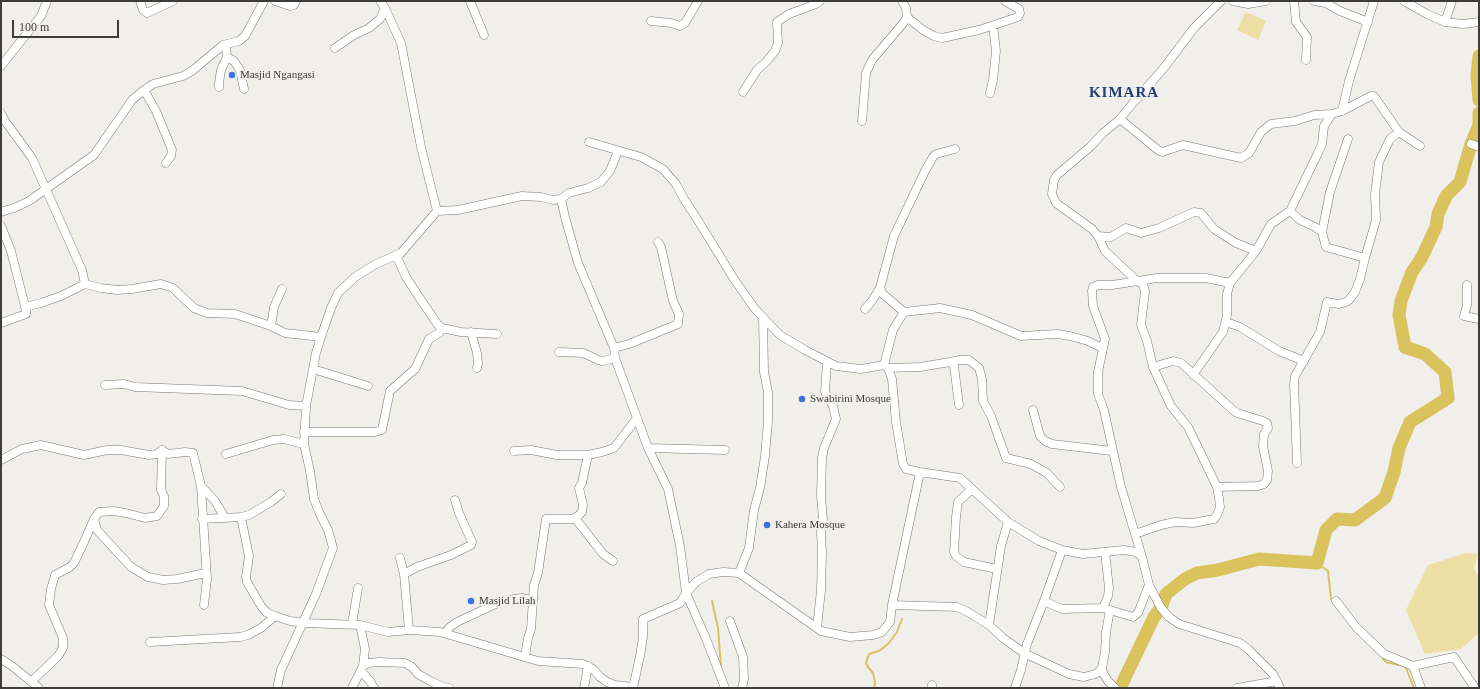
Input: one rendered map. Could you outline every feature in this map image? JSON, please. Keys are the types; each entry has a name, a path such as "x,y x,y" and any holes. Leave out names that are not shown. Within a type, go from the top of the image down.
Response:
{"street":[{"path":"1,66 40,16 47,1"},
{"path":"140,1 143,10 147,13 173,1"},
{"path":"1,212 29,201 94,155 132,100 144,90 154,84 188,73 223,45 239,42 243,38 264,1"},
{"path":"275,1 290,6 296,1"},
{"path":"380,1 386,8 402,48 421,147 437,211"},
{"path":"470,1 484,35"},
{"path":"651,21 670,23 680,26 685,23 698,1"},
{"path":"743,92 754,74 766,62 778,43 777,22 789,14 816,4 820,1"},
{"path":"862,121 866,73 869,65 876,55 907,17 906,8 902,1"},
{"path":"907,17 928,33 942,38 979,30 1018,17 1020,13 1019,8 1005,1"},
{"path":"1233,1 1248,4 1266,1"},
{"path":"1294,1 1296,22 1307,37 1306,60"},
{"path":"1314,1 1326,3 1340,11 1368,22"},
{"path":"1342,111 1349,81 1374,1"},
{"path":"1404,1 1445,22 1463,24 1479,22"},
{"path":"1445,22 1452,1"},
{"path":"1135,534 1161,524 1175,522 1193,523 1214,519 1220,507 1217,487 1188,427 1171,406 1153,368 1147,341 1141,325 1143,284 1137,281 1106,251 1098,236 1056,203 1052,194 1054,180 1057,175 1120,119 1164,69 1194,28 1216,2"},
{"path":"335,48 354,35 369,28 380,19 386,8"},
{"path":"990,93 996,51 993,26"},
{"path":"219,87 218,83 221,70 227,57 226,49 223,45"},
{"path":"227,57 234,61 240,70 244,89"},
{"path":"144,90 156,111 172,150 171,156 166,163"},
{"path":"1120,119 1162,152 1183,145 1241,158 1249,153 1261,132 1271,124 1295,121 1314,115 1332,114 1342,111 1368,97 1374,96 1399,132 1420,146"},
{"path":"1,113 5,121 32,158 82,270 85,284"},
{"path":"1193,375 1223,332 1227,315 1227,294 1230,283 1256,251 1271,224 1290,211 1317,156 1322,144 1324,126 1332,114"},
{"path":"1298,463 1294,384 1295,376 1320,332 1327,302 1339,304 1349,300 1355,292 1376,220 1375,194 1379,162 1390,139 1399,132"},
{"path":"1348,139 1330,192 1322,232 1326,247 1365,258"},
{"path":"589,142 641,157 663,169 676,184 734,279 755,309 780,335 805,350 836,366 861,369 886,366 920,367 960,360 969,360 979,368 982,379 984,405 991,416 1006,458 1009,460 1031,464 1047,473 1060,487"},
{"path":"866,309 880,288 894,236 925,171 936,154 955,149"},
{"path":"277,688 281,670 304,623 333,548 328,530 318,512 314,499 304,444 304,432 306,406 313,369 321,337 338,293 355,277 374,265 401,253 437,211 458,210 522,196 541,197 553,200 561,199 569,193 588,188 601,182 610,171 618,151"},
{"path":"561,199 564,217 578,263 614,348 615,358 648,448 668,489 680,546 686,593 725,688"},
{"path":"1290,211 1300,220 1322,232"},
{"path":"1098,236 1111,237 1126,228 1141,233 1168,225 1194,212 1201,213 1214,229 1236,243 1256,251"},
{"path":"1,226 3,239 11,252 26,314 1,323"},
{"path":"614,348 629,344 678,324 679,314 673,301 661,247 658,242"},
{"path":"396,255 406,277 438,325 442,328 460,332 497,334"},
{"path":"1230,283 1206,278 1157,278 1112,285 1098,285 1093,287 1093,306 1105,338 1098,372 1098,394 1104,410 1121,487 1142,557 1148,585 1161,608 1169,617 1179,624 1240,643 1265,666 1279,684"},
{"path":"25,307 61,296 85,284 117,290 161,284 173,288 194,308 207,313 235,314 271,326 285,333 321,337"},
{"path":"1467,285 1467,305 1464,316 1479,319"},
{"path":"880,288 883,294 904,312 940,308 972,315 1020,336 1045,334 1064,335 1088,341 1102,348"},
{"path":"271,326 274,307 282,289"},
{"path":"904,312 893,330 886,366 892,379 896,422 903,464 906,468 911,471 960,478 1008,522 1039,541 1062,550 1083,554 1130,550 1136,552 1142,557"},
{"path":"740,573 749,548 754,510 760,488 765,456 768,421 768,392 764,372 763,317"},
{"path":"1226,322 1240,327 1279,351 1304,361"},
{"path":"304,432 375,432 382,430 390,391 415,369 430,339 439,333 442,328"},
{"path":"471,332 477,353 477,368"},
{"path":"559,352 583,353 603,361 615,358"},
{"path":"1153,368 1177,361 1237,413 1266,422 1268,426 1264,434 1263,446 1268,471 1267,480 1264,484 1258,486 1217,487"},
{"path":"817,628 821,590 821,532 823,520 821,496 822,458 824,448 836,419 833,406 824,392 827,362"},
{"path":"950,362 954,366 959,405"},
{"path":"313,369 368,386"},
{"path":"105,385 124,384 135,387 196,388 242,391 289,405 306,406"},
{"path":"1033,410 1040,436 1045,441 1052,444 1112,451"},
{"path":"514,451 531,450 557,455 588,456 614,448 637,418"},
{"path":"226,454 273,440 284,440 304,444"},
{"path":"1,460 22,449 41,446 84,455 107,450 121,450 148,455 157,454 162,450"},
{"path":"648,448 725,450"},
{"path":"162,450 168,454 185,452 192,453 201,486 206,573 204,605"},
{"path":"31,682 58,656 63,648 63,638 49,604 51,589 56,576 74,563 94,519 99,512 113,511 145,518 157,516 164,506 164,496 161,490 162,450"},
{"path":"525,656 531,629 534,585 538,573 546,519 572,519 582,512 583,505 579,488 582,483 588,456"},
{"path":"241,517 249,556 246,577 261,606 266,612 275,616 290,621 304,623 356,625 388,632 409,630 440,632 538,661 583,664 588,666 607,682 615,685 633,687 643,637 643,619 680,602 696,582 709,574 724,572 740,573 821,631 850,637 873,635 882,632 890,622 892,605 920,472"},
{"path":"201,486 215,501 225,518"},
{"path":"972,489 958,502 954,552 956,556 964,562 997,569"},
{"path":"202,519 241,517 258,511 281,494"},
{"path":"404,574 417,567 446,557 471,545 472,542 461,518 456,500"},
{"path":"575,518 600,550 613,562"},
{"path":"94,519 98,530 131,567 148,577 163,580 177,579 206,573"},
{"path":"988,625 1001,546 1008,522"},
{"path":"1015,688 1021,670 1024,653 1062,550"},
{"path":"1105,552 1108,596 1106,609 1105,652 1102,668 1108,681 1115,688"},
{"path":"400,558 404,574 409,630"},
{"path":"1044,601 1062,609 1106,609 1132,617 1138,613 1148,585"},
{"path":"352,688 362,669 365,649 356,625 358,588"},
{"path":"445,633 457,622 502,601 522,598 532,600"},
{"path":"1336,601 1357,628 1384,654 1412,666 1454,657 1475,688"},
{"path":"892,605 957,607 988,625 1024,653 1078,676 1084,677 1095,674 1102,668"},
{"path":"150,642 240,637 248,635 261,628 275,616"},
{"path":"730,621 743,657 744,679 742,688"},
{"path":"1,659 39,688"},
{"path":"362,669 369,663 405,663 412,667 418,674 430,681 449,688"},
{"path":"584,688 588,666"},
{"path":"1412,666 1421,688"},
{"path":"362,669 374,688"},
{"path":"1237,688 1279,684"}],"shaded area":[{"path":"1246,12 1266,21 1258,40 1237,30"},
{"path":"1466,553 1478,554 1474,569 1479,578 1479,633 1461,649 1425,654 1406,610 1428,565"}],"waterway":[{"path":"1479,56 1477,75 1479,100"},
{"path":"1120,688 1154,617 1161,608 1166,594 1185,579 1197,573 1218,570 1259,559 1317,563 1326,530 1337,519 1355,520 1385,498 1394,472 1399,448 1410,422 1448,398 1445,372 1425,354 1405,347 1399,315 1401,301 1412,272 1422,257 1436,227 1438,214 1446,196 1460,182 1471,144 1479,125 1479,113"},
{"path":"1317,563 1328,571 1331,599 1333,601"},
{"path":"712,601 718,628 721,667"},
{"path":"874,688 875,682 873,673 866,663 869,654 879,651 888,644 897,632 902,619"},
{"path":"1381,656 1386,662 1399,665"},
{"path":"1404,666 1414,688"}],"place":[{"name":"Masjid Ngangasi","path":"232,75"},
{"name":"Swabirini Mosque","path":"802,399"},
{"name":"Kahera Mosque","path":"767,525"},
{"name":"Masjid Lilah","path":"471,601"}],"district":[{"name":"KIMARA","path":"1124,93"}]}
